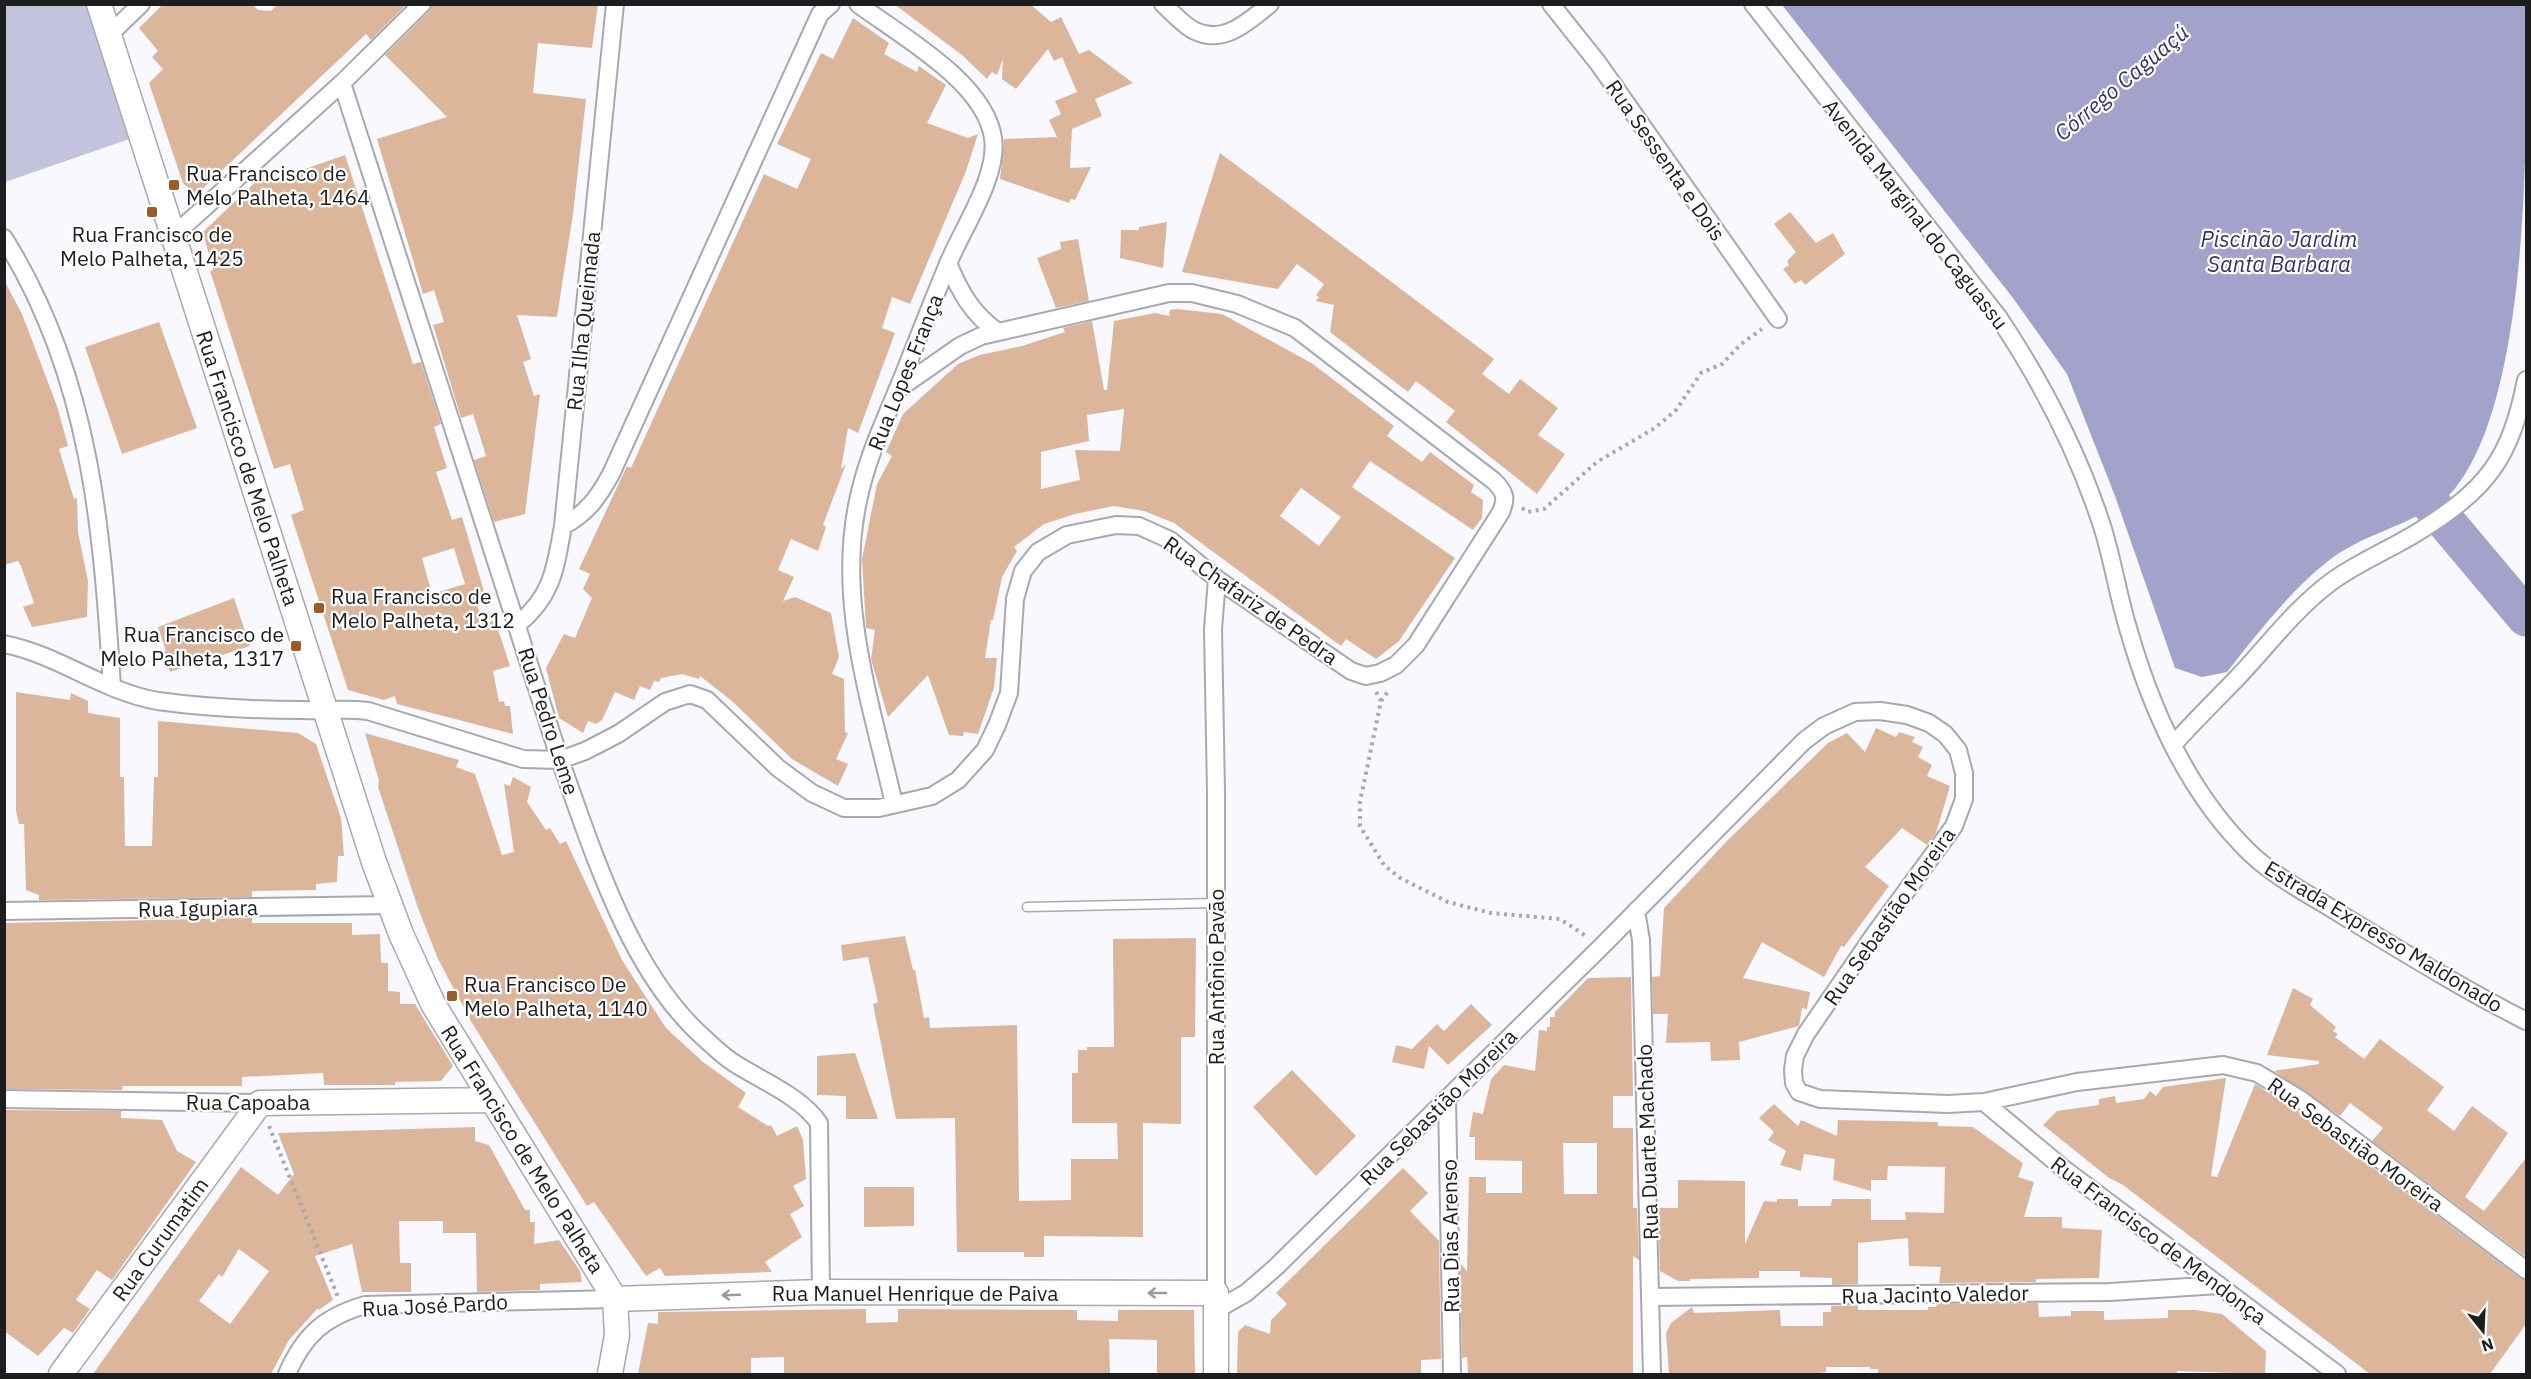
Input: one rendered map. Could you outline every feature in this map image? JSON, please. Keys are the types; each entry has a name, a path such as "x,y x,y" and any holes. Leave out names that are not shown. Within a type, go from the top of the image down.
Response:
{"main road":[{"name":"Rua Francisco de Melo Palheta","path":"99,4 374,862 401,934 433,1004 615,1299 617,1335 610,1374"},
{"name":"Rua Capoaba","path":"260,1103 491,1100"},
{"name":"Rua Curumatim","path":"61,1374 260,1103"},
{"name":"Rua Manuel Henrique de Paiva","path":"615,1299 821,1292 1216,1301"},
{"name":"Rua Antônio Pavão","path":"1216,1301 1216,1374"}],"street":[{"path":"109,35 141,4"},
{"path":"173,236 342,83 422,4"},
{"name":"Rua Ilha Queimada","path":"518,624 544,598 554,577 563,526 615,4"},
{"path":"563,526 582,516 598,498 611,474 820,14 831,4"},
{"name":"Rua Lopes França","path":"858,4 957,77 975,96 986,114 993,138 987,180 948,263 873,448 857,502 850,576 859,652 894,804"},
{"path":"1163,4 1194,31 1214,36 1240,28 1270,4"},
{"name":"Rua Sessenta e Dois","path":"1551,4 1598,63 1778,319"},
{"name":"Avenida Marginal do Caguassu","path":"1753,4 1999,318 2028,362 2066,433 2103,528 2128,628 2144,678 2173,745"},
{"name":"Rua Pedro Leme","path":"342,83 560,760 597,861 645,963 666,998 682,1017 731,1061 796,1101 812,1113 819,1123 821,1292"},
{"path":"4,238 20,263 66,374 92,472 102,545 112,687"},
{"path":"948,263 970,308 980,319 998,332"},
{"path":"897,390 960,346 998,332 1169,293 1192,292 1237,304 1295,328 1494,481 1502,489 1506,500 1501,512 1416,645 1396,665 1380,673 1366,676"},
{"path":"2173,745 2294,614 2331,583 2364,561 2417,532 2462,501 2484,482 2502,457 2522,420 2526,380"},
{"name":"Rua Chafariz de Pedra","path":"560,760 585,751 610,738 665,702 690,694 706,700 778,768 812,793 844,808 879,808 932,796 958,780 985,750 1009,693 1015,600 1023,571 1038,552 1067,535 1116,525 1139,526 1170,540 1218,579 1351,671 1366,676"},
{"name":"Rua Antônio Pavão","path":"1216,1301 1213,629 1218,579"},
{"path":"4,644 44,655 112,687 159,701 283,710 368,711 523,759 560,760"},
{"name":"Rua Sebastião Moreira","path":"1216,1301 1246,1293 1276,1267 1602,946 1804,741 1824,726 1855,712 1881,711 1907,715 1929,723 1945,734 1958,750 1964,773 1964,799 1954,826 1874,935 1806,1034 1795,1056 1794,1083 1799,1092 1820,1100 1948,1104 1984,1102 2077,1082 2205,1065 2230,1066 2257,1073 2300,1099 2526,1270"},
{"name":"Estrada Expresso Maldonado","path":"2173,745 2199,791 2251,854 2286,880 2420,962 2526,1022"},
{"name":"Rua Igupiara","path":"4,911 391,905"},
{"name":"Rua Duarte Machado","path":"1636,910 1641,940 1652,1298 1652,1374"},
{"name":"Rua Dias Arenso","path":"1447,1098 1452,1374"},
{"name":"Rua Capoaba","path":"4,1099 260,1103"},
{"name":"Rua Francisco de Mendonça","path":"1984,1102 2064,1169 2337,1374"},
{"name":"Rua Jacinto Valedor","path":"1652,1298 2110,1292 2218,1285"},
{"name":"Rua José Pardo","path":"287,1374 309,1335 325,1321 344,1311 365,1305 615,1299"}],"lane":[{"path":"1027,907 1216,903"}],"path":[{"path":"1506,500 1528,512 1544,509 1597,462 1654,428 1676,410 1701,373 1722,364 1741,344 1778,319"},
{"path":"1366,676 1382,701 1360,802 1360,826 1384,865 1400,878 1448,902 1491,913 1560,919 1602,946"},
{"path":"260,1103 344,1311"}],"shaded area":[{"path":"4,5 99,5 141,135 5,182"}],"water":[{"name":"Piscinão Jardim Santa Barbara","path":"1782,5 2526,5 2524,190 2511,330 2497,394 2479,449 2453,491 2439,503 2407,521 2342,551 2327,562 2287,600 2227,672 2202,677 2175,668 2115,496 2067,374 2013,298"}],"building":[{"path":"163,4 252,4 258,10 271,11 278,4 407,4 371,40 366,34 196,195 183,183 149,83 163,69 152,57 158,51 139,28"},
{"path":"432,4 598,4 592,48 538,43 533,93 586,99 573,214 557,317 517,315 531,359 523,362 534,396 540,394 525,514 494,522 474,460 486,456 473,414 461,418 433,325 444,322 434,290 423,294 377,139 447,117 385,55 429,11"},
{"path":"894,4 1030,4 1051,22 1061,17 1079,54 1089,50 1133,83 1095,99 1102,116 1072,129 1070,168 1091,167 1075,200 1071,199 1069,203 1000,179 1004,139 1057,137 1049,120 1061,114 1055,101 1077,92 1062,57 1054,61 1048,49 1016,89 1002,79 1003,59 997,75 992,72 987,79 962,55"},
{"path":"853,18 889,43 884,54 917,72 919,66 946,85 927,123 968,138 978,134 966,171 910,304 892,297 882,328 895,333 858,433 848,428 841,469 846,464 823,525 826,527 818,551 791,539 778,570 794,577 783,601 795,597 831,613 839,657 832,674 844,679 845,732 848,733 836,759 848,764 838,786 792,759 732,701 700,676 699,679 682,674 661,678 659,682 654,681 650,690 640,686 634,700 615,692 602,720 596,724 588,721 583,733 559,718 546,668 564,634 575,638 592,598 583,589 590,574 579,569 627,466 631,468 764,174 797,189 811,159 777,144 821,53 833,59"},
{"path":"1220,153 1494,359 1482,374 1509,394 1520,379 1558,408 1538,435 1565,454 1537,494 1446,422 1455,411 1416,381 1408,392 1330,332 1334,305 1316,301 1319,297 1316,295 1324,284 1297,264 1278,289 1182,272"},
{"path":"345,155 413,364 421,362 441,424 434,427 447,468 436,472 452,520 462,517 486,598 476,601 483,624 495,620 510,666 493,671 499,702 504,701 505,706 510,706 513,734 397,704 395,696 384,700 348,690 291,515 304,510 290,464 274,469 210,271 213,270 203,232 265,173 268,182","holes":["454,548 465,584 432,594 422,558"]},
{"path":"1790,212 1816,243 1833,233 1845,254 1805,285 1801,280 1795,284 1783,269 1789,265 1787,261 1796,252 1774,224"},
{"path":"1167,222 1163,268 1120,258 1121,230 1139,230 1139,227"},
{"path":"1078,239 1089,301 1056,308 1037,258 1061,249 1060,242"},
{"path":"4,280 22,314 57,406 68,446 59,449 74,499 77,498 78,532 88,581 87,617 32,627 23,607 34,603 21,566 18,561 4,565"},
{"path":"1170,310 1222,314 1313,364 1394,426 1387,436 1422,462 1430,452 1474,485 1471,492 1483,500 1482,518 1473,530 1370,461 1352,487 1455,558 1399,641 1376,659 1346,639 1341,646 1174,523 1144,511 1114,506 1075,514 1044,524 1014,547 1017,551 1002,577 993,620 991,620 985,658 997,658 994,688 978,734 964,732 963,736 949,735 928,675 888,717 871,659 875,630 866,628 862,559 877,484 892,456 886,452 903,414 958,364 980,355 1022,346 1065,332 1063,328 1092,321 1104,390 1107,390 1114,321 1155,313 1169,316","holes":["1124,409 1120,451 1075,450 1080,480 1041,489 1041,452 1089,441 1087,415","1301,488 1341,517 1319,546 1280,516"]},
{"path":"159,322 197,428 122,454 85,347"},
{"path":"234,598 250,646 170,672 162,652 166,651 158,627"},
{"path":"16,692 70,700 71,693 88,701 88,713 120,718 120,777 124,777 125,846 152,846 154,777 158,777 158,721 298,733 316,744 341,818 344,856 338,856 337,882 316,884 316,890 252,891 252,897 39,900 39,895 26,890 24,824 19,824 16,811"},
{"path":"1876,728 1896,737 1899,732 1915,737 1912,742 1923,747 1918,757 1932,765 1927,776 1950,786 1936,833 1927,845 1902,828 1865,867 1889,886 1844,947 1841,946 1824,977 1762,942 1743,978 1810,992 1807,1009 1802,1008 1799,1026 1739,1042 1740,1060 1711,1061 1710,1042 1666,1043 1668,1014 1653,1014 1652,977 1660,976 1664,908 1728,840 1828,743 1847,733 1865,752"},
{"path":"365,733 459,760 456,767 475,774 502,855 514,852 504,784 510,786 513,777 531,787 527,802 546,830 550,828 560,844 566,841 622,960 666,1028 703,1062 746,1093 738,1107 768,1126 771,1125 777,1136 797,1126 803,1140 806,1179 793,1186 804,1206 790,1214 802,1237 765,1262 772,1272 665,1276 660,1268 646,1276 594,1202 587,1206 472,1023 438,959 418,908 378,787 379,781"},
{"path":"252,918 252,923 352,923 352,935 380,934 381,963 388,963 388,991 400,992 400,1004 415,1004 453,1066 441,1081 395,1082 395,1085 324,1085 323,1073 242,1077 242,1086 123,1086 122,1090 4,1089 4,923"},
{"path":"905,936 913,970 915,970 924,1018 929,1017 930,1028 1017,1025 1019,1201 1071,1200 1071,1159 1118,1159 1117,1123 1072,1123 1072,1073 1078,1073 1078,1050 1087,1050 1087,1047 1114,1047 1113,939 1196,938 1195,1037 1181,1037 1181,1124 1143,1123 1143,1237 1044,1236 1044,1257 1024,1257 1024,1252 957,1252 955,1118 896,1119 873,1004 878,1002 868,957 843,961 841,945"},
{"path":"1631,977 1633,1096 1613,1096 1613,1128 1633,1128 1633,1208 1637,1208 1639,1260 1633,1256 1633,1374 1468,1374 1467,1357 1462,1358 1460,1263 1467,1271 1469,1177 1486,1177 1486,1193 1522,1193 1522,1161 1475,1160 1475,1137 1469,1137 1473,1112 1483,1114 1491,1079 1504,1065 1535,1071 1539,1030 1547,1031 1547,1027 1550,1027 1550,1017 1555,1017 1555,1012 1588,978","holes":["1563,1143 1597,1143 1597,1194 1564,1194"]},
{"path":"2293,988 2313,999 2310,1005 2336,1027 2333,1031 2338,1034 2335,1037 2364,1059 2380,1039 2444,1087 2427,1110 2454,1131 2472,1106 2508,1133 2465,1197 2484,1211 2526,1158 2526,1257 2372,1141 2383,1128 2350,1103 2340,1116 2274,1071 2319,1064 2319,1061 2267,1055"},
{"path":"1471,1004 1492,1025 1448,1065 1429,1046 1424,1069 1392,1062 1396,1045 1412,1049 1437,1024 1444,1031"},
{"path":"855,1053 878,1119 846,1119 846,1096 817,1095 817,1056"},
{"path":"1292,1070 1356,1136 1316,1176 1253,1107"},
{"path":"2226,1078 2211,1176 2217,1177 2255,1084 2294,1108 2357,1159 2359,1157 2520,1278 2526,1280 2526,1324 2490,1374 2370,1374 2123,1185 2109,1178 2043,1125 2057,1111 2099,1105 2099,1099 2115,1096 2116,1103 2144,1099 2150,1091 2156,1096 2163,1087"},
{"path":"1774,1104 1798,1126 1801,1120 1837,1136 1838,1120 1938,1122 1938,1126 1973,1127 2023,1163 2018,1177 2034,1182 2024,1217 2062,1217 2062,1228 2102,1230 2099,1278 2036,1279 2036,1282 1939,1283 1941,1267 1909,1266 1908,1238 1858,1243 1858,1284 1832,1285 1832,1278 1800,1277 1800,1271 1759,1271 1759,1278 1678,1281 1660,1271 1658,1208 1678,1208 1678,1180 1745,1181 1745,1244 1764,1201 1798,1199 1798,1206 1831,1206 1832,1199 1871,1199 1871,1220 1906,1220 1905,1212 1944,1213 1945,1167 1888,1166 1887,1180 1871,1180 1871,1191 1833,1180 1835,1159 1804,1154 1801,1171 1780,1165 1786,1151 1768,1140 1774,1132 1759,1118"},
{"path":"4,1110 121,1111 121,1118 162,1120 177,1151 196,1162 112,1280 97,1270 76,1300 90,1309 73,1333 64,1328 38,1356 4,1331"},
{"path":"475,1127 475,1141 489,1145 525,1210 530,1210 530,1222 535,1222 534,1244 559,1240 580,1271 582,1282 540,1284 540,1290 477,1292 476,1233 443,1233 443,1221 399,1221 400,1263 411,1263 411,1292 362,1292 352,1244 315,1256 333,1300 319,1310 318,1308 289,1340 271,1374 93,1374 241,1167 278,1195 294,1174 278,1133","holes":["239,1249 269,1271 230,1324 199,1301 219,1274 222,1277"]},
{"path":"1403,1168 1428,1193 1410,1211 1439,1241 1441,1359 1421,1360 1421,1374 1237,1374 1238,1332 1245,1325 1270,1334 1271,1320 1287,1304 1276,1293"},
{"path":"864,1187 914,1187 914,1226 864,1227"},
{"path":"2038,1303 2039,1317 2071,1316 2071,1311 2104,1311 2104,1320 2168,1318 2168,1310 2195,1310 2222,1314 2266,1351 2265,1374 2177,1371 2177,1374 1878,1374 1878,1369 1870,1369 1870,1367 1826,1367 1826,1372 1811,1374 1669,1374 1666,1333 1671,1323 1692,1307 1694,1313 1780,1310 1781,1326 1823,1326 1823,1312 1831,1312 1831,1306 1858,1305 1858,1310 1928,1310 1928,1307 1936,1307 1937,1304"},
{"path":"866,1309 866,1323 898,1322 898,1309 1077,1310 1077,1320 1118,1321 1118,1310 1194,1310 1195,1374 1157,1374 1157,1340 1109,1339 1110,1373 1102,1374 784,1374 784,1357 751,1358 751,1374 638,1374 648,1323 658,1324 658,1312"}],"waterway":[{"path":"2395,467 2409,478 2526,617"}],"place":[{"name":"Rua Francisco de Melo Palheta, 1464","path":"174,185"},
{"name":"Rua Francisco de Melo Palheta, 1425","path":"152,212"},
{"name":"Rua Francisco de Melo Palheta, 1312","path":"319,608"},
{"name":"Rua Francisco de Melo Palheta, 1317","path":"296,646"},
{"name":"Rua Francisco De Melo Palheta, 1140","path":"452,996"}],"water label":[{"name":"Córrego Caguaçú","path":"2121,82"}]}
